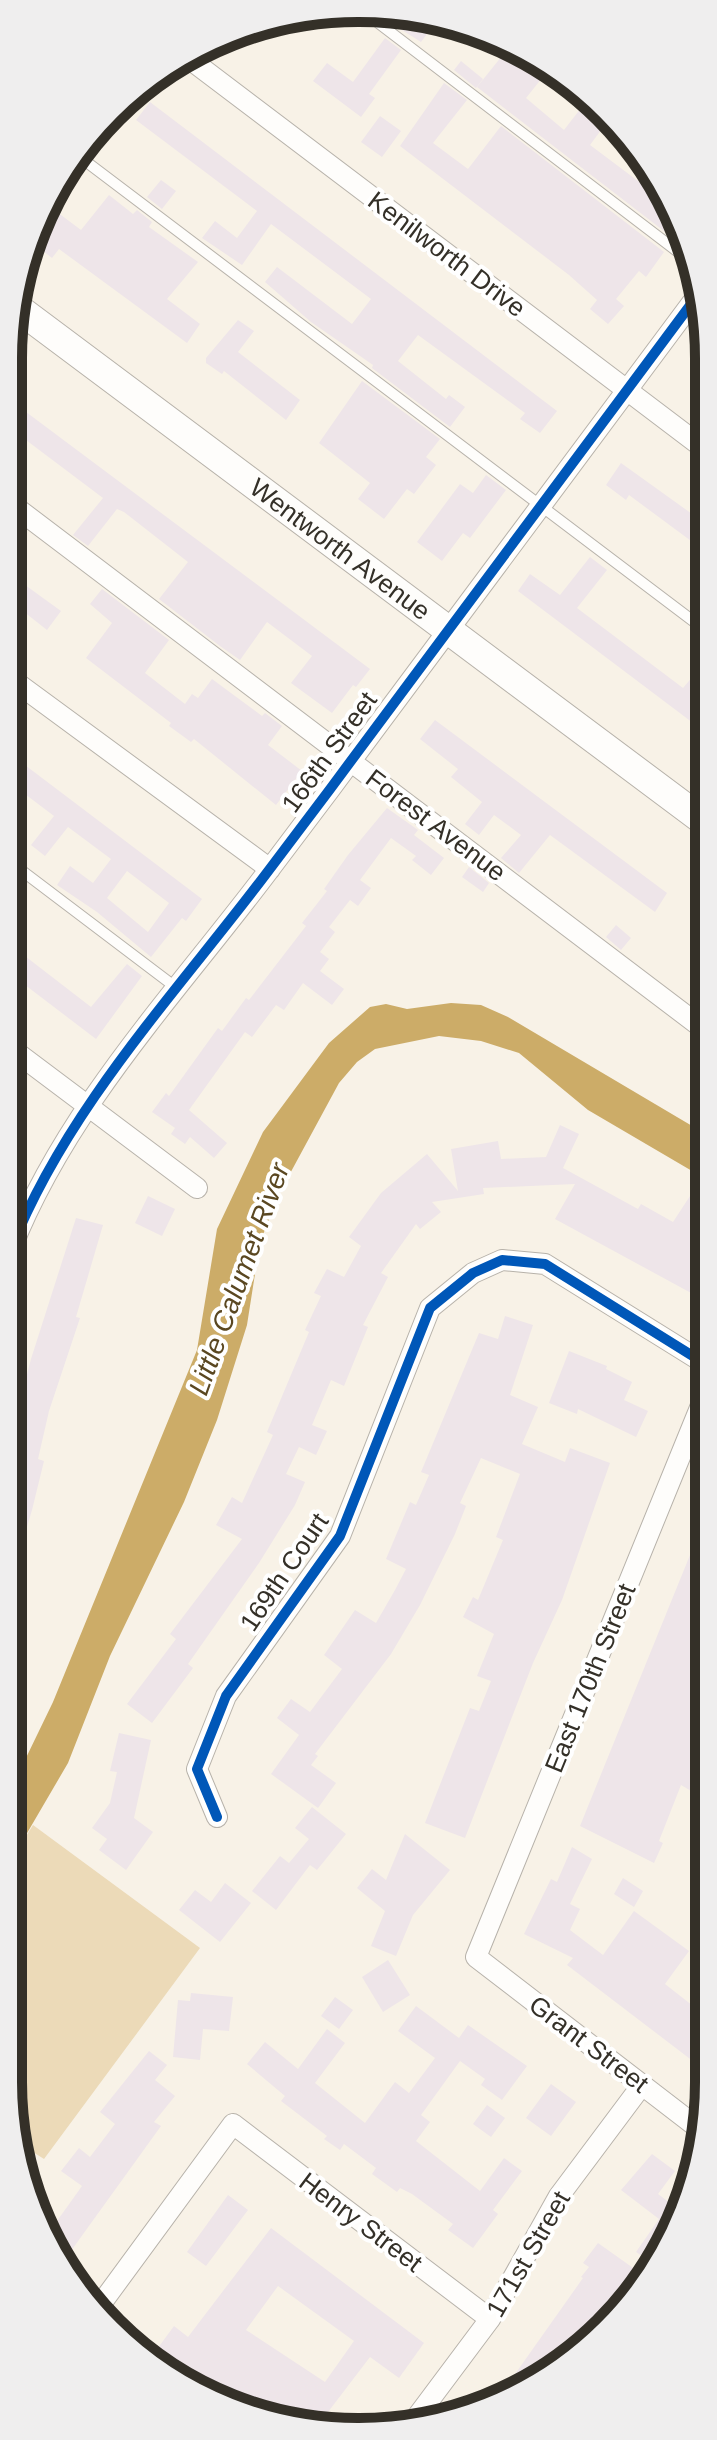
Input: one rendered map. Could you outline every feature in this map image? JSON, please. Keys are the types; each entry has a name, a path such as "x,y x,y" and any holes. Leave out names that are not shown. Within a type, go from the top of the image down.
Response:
{"street":[{"name":"Kenilworth Drive","path":"196,64 695,442"},
{"name":"166th Street","path":"22,1225 44,1177 88,1106 270,869 691,305"},
{"name":"Wentworth Avenue","path":"25,314 695,814"},
{"name":"Forest Avenue","path":"22,512 695,1022"},
{"path":"22,687 270,869"},
{"path":"22,1056 197,1188"},
{"name":"169th Court","path":"217,1817 197,1769 226,1696 340,1536 430,1308 473,1273 502,1260 545,1264 695,1357"},
{"name":"East 170th Street","path":"476,1957 695,1420"},
{"name":"Grant Street","path":"476,1957 692,2123"},
{"name":"171st Street","path":"420,2413 490,2319 559,2196 642,2085"},
{"name":"Henry Street","path":"104,2300 233,2124 490,2319"}],"lane":[{"path":"378,23 677,251"},
{"path":"86,162 695,622"},
{"path":"22,871 178,989"}],"shaded area":[{"path":"33,1825 200,1948 44,2159 33,2152 30,2156 23,2104 22,1843"}],"water":[{"name":"Little Calumet River","path":"451,1003 481,1005 508,1017 695,1128 695,1173 588,1110 519,1053 481,1041 439,1036 375,1049 357,1062 339,1083 280,1192 260,1242 247,1325 217,1420 184,1502 110,1656 68,1763 22,1842 22,1766 53,1702 197,1350 217,1229 263,1132 329,1043 370,1007 386,1004 407,1009"}],"building":[{"path":"394,25 402,25 430,29 421,42"},
{"path":"385,38 401,50 369,94 375,98 361,117 313,81 327,63 353,82"},
{"path":"503,55 543,77 526,98 564,130 581,107 596,121 603,128 590,145 650,190 672,237 477,87"},
{"path":"461,61 483,79 476,88 454,70"},
{"path":"444,83 467,100 433,143 468,169 501,126 664,252 646,277 639,271 616,299 624,306 608,324 590,309 597,300 569,275 400,146"},
{"path":"150,102 557,411 540,433 520,419 525,413 418,335 398,361 446,399 449,395 465,407 450,427 372,368 373,365 311,322 265,282 277,267 352,324 371,299 271,224 242,265 202,238 215,221 237,238 257,211 136,120"},
{"path":"380,116 401,131 382,157 361,142"},
{"path":"161,180 176,191 162,209 147,197"},
{"path":"109,195 133,214 137,210 152,222 149,227 198,262 167,299 200,324 187,343 59,249 52,258 40,249 57,212 81,230"},
{"path":"238,320 254,331 238,352 300,400 286,420 224,371 222,374 206,363 206,358"},
{"path":"362,381 440,439 426,457 436,465 414,494 407,489 384,519 358,499 370,483 319,443"},
{"path":"22,409 370,669 356,687 353,685 332,713 291,683 312,656 267,622 240,660 159,599 188,562 124,512 117,509 88,546 73,535 103,498 22,437"},
{"path":"621,463 695,516 695,544 629,495 626,500 606,485"},
{"path":"486,475 506,490 470,538 463,533 442,561 417,542 460,484 473,493"},
{"path":"590,557 607,570 577,608 683,688 695,674 695,724 518,591 530,574 560,595"},
{"path":"22,583 61,611 47,630 22,610"},
{"path":"102,589 169,640 145,673 185,704 192,694 198,698 212,679 262,716 265,713 282,726 268,745 302,771 276,805 194,739 191,742 169,726 171,723 86,658 112,623 90,604"},
{"path":"435,720 667,893 655,912 550,835 519,873 501,858 521,835 494,815 479,835 465,824 482,802 451,777 458,769 420,739"},
{"path":"22,763 202,899 186,921 182,918 151,957 97,912 57,885 70,866 93,883 111,859 68,827 45,856 31,845 54,816 22,792","holes":["127,871 169,903 148,932 107,898"]},
{"path":"387,808 418,830 414,835 444,858 431,875 412,860 416,856 391,838 360,880 371,888 358,906 350,900 329,927 335,932 320,952 329,959 320,971 344,989 332,1005 303,983 284,1010 276,1005 252,1037 245,1032 189,1110 227,1143 214,1158 190,1137 185,1144 171,1134 175,1128 152,1112 166,1093 169,1096 218,1028 222,1031 246,998 249,1000 306,926 302,923 327,891 324,889 348,855"},
{"path":"469,867 489,883 483,892 462,877"},
{"path":"616,925 631,938 621,950 606,937"},
{"path":"22,954 91,1007 127,964 142,976 96,1039 22,983"},
{"path":"560,1125 579,1134 563,1168 638,1209 641,1204 673,1222 692,1193 695,1195 695,1295 555,1219 575,1184 483,1188 484,1194 432,1202 441,1212 420,1229 416,1224 381,1273 388,1277 363,1325 368,1327 344,1386 331,1380 312,1425 327,1431 316,1455 299,1447 286,1474 305,1482 295,1505 259,1563 188,1664 193,1668 152,1723 127,1704 176,1639 170,1634 242,1539 216,1525 232,1497 242,1503 273,1435 267,1432 321,1296 314,1293 327,1269 344,1277 361,1246 349,1237 381,1193 427,1154 458,1191 451,1149 498,1141 501,1159 546,1157"},
{"path":"148,1196 175,1209 162,1236 135,1223"},
{"path":"76,1218 103,1225 76,1317 80,1318 49,1411 38,1459 44,1461 22,1543 22,1393"},
{"path":"505,1316 533,1325 510,1395 538,1407 522,1444 565,1462 570,1448 610,1463 562,1600 533,1663 465,1838 425,1823 470,1708 479,1711 491,1681 477,1676 494,1634 463,1617 473,1597 478,1600 503,1540 496,1537 520,1474 481,1458 460,1503 466,1506 455,1534 420,1605 391,1654 315,1754 318,1756 311,1765 336,1783 318,1808 271,1774 299,1735 277,1718 291,1699 310,1712 342,1669 324,1655 355,1610 376,1623 395,1590 406,1569 386,1559 410,1502 416,1505 429,1475 421,1472 479,1333 498,1339"},
{"path":"569,1351 607,1366 606,1369 632,1382 624,1400 648,1411 636,1437 578,1409 577,1414 549,1403"},
{"path":"695,1543 695,1632 692,1640 695,1641 695,1793 681,1785 659,1841 663,1843 654,1863 580,1826"},
{"path":"119,1733 151,1740 134,1818 153,1832 126,1870 99,1850 107,1839 92,1828 110,1803 117,1772 110,1771"},
{"path":"312,1807 346,1834 317,1870 310,1865 276,1910 252,1891 280,1856 289,1863 309,1839 295,1828"},
{"path":"405,1834 450,1870 413,1915 396,1956 371,1946 385,1911 357,1888 372,1869 386,1880"},
{"path":"572,1847 592,1859 570,1904 580,1909 570,1930 603,1955 634,1911 689,1951 665,1984 695,2008 695,2063 567,1965 573,1958 524,1934 551,1879 557,1882"},
{"path":"623,1878 643,1891 634,1907 614,1894"},
{"path":"225,1883 251,1903 220,1942 179,1910 195,1890 211,1902"},
{"path":"388,1960 410,1995 383,2012 362,1977"},
{"path":"191,1993 233,1997 229,2031 203,2029 200,2060 173,2057 178,2000 190,2001"},
{"path":"335,1997 353,2010 339,2029 321,2016"},
{"path":"416,2006 459,2038 468,2025 527,2066 502,2100 481,2085 485,2079 460,2061 421,2115 430,2122 416,2141 480,2191 504,2158 522,2171 493,2210 498,2214 473,2248 448,2230 453,2224 412,2194 400,2188 397,2192 372,2174 376,2168 344,2144 340,2150 324,2139 327,2136 281,2101 285,2096 247,2064 265,2042 298,2069 327,2029 345,2043 315,2083 365,2123 395,2082 409,2093 435,2058 398,2031"},
{"path":"149,2051 167,2065 155,2080 175,2096 154,2122 161,2126 69,2253 55,2224 82,2186 61,2171 79,2148 90,2157 115,2124 100,2112"},
{"path":"551,2084 576,2102 551,2136 526,2118"},
{"path":"487,2105 505,2118 491,2137 473,2124"},
{"path":"652,2154 675,2171 658,2194 670,2203 674,2197 645,2258 636,2252 659,2219 621,2190"},
{"path":"228,2195 248,2210 206,2266 187,2252"},
{"path":"271,2228 424,2343 399,2378 370,2357 325,2416 317,2411 314,2415 271,2407 190,2373 157,2350 174,2326 188,2337","holes":["278,2286 354,2341 325,2382 246,2330"]},
{"path":"598,2243 636,2270 611,2303 580,2334 545,2361 510,2382 583,2278 589,2267 583,2263"}],"cycle path":[{"path":"22,1224 62,1147 127,1052 269,870 691,305"},
{"path":"217,1817 197,1769 226,1696 340,1536 430,1308 473,1273 502,1260 545,1264 695,1357"}]}
